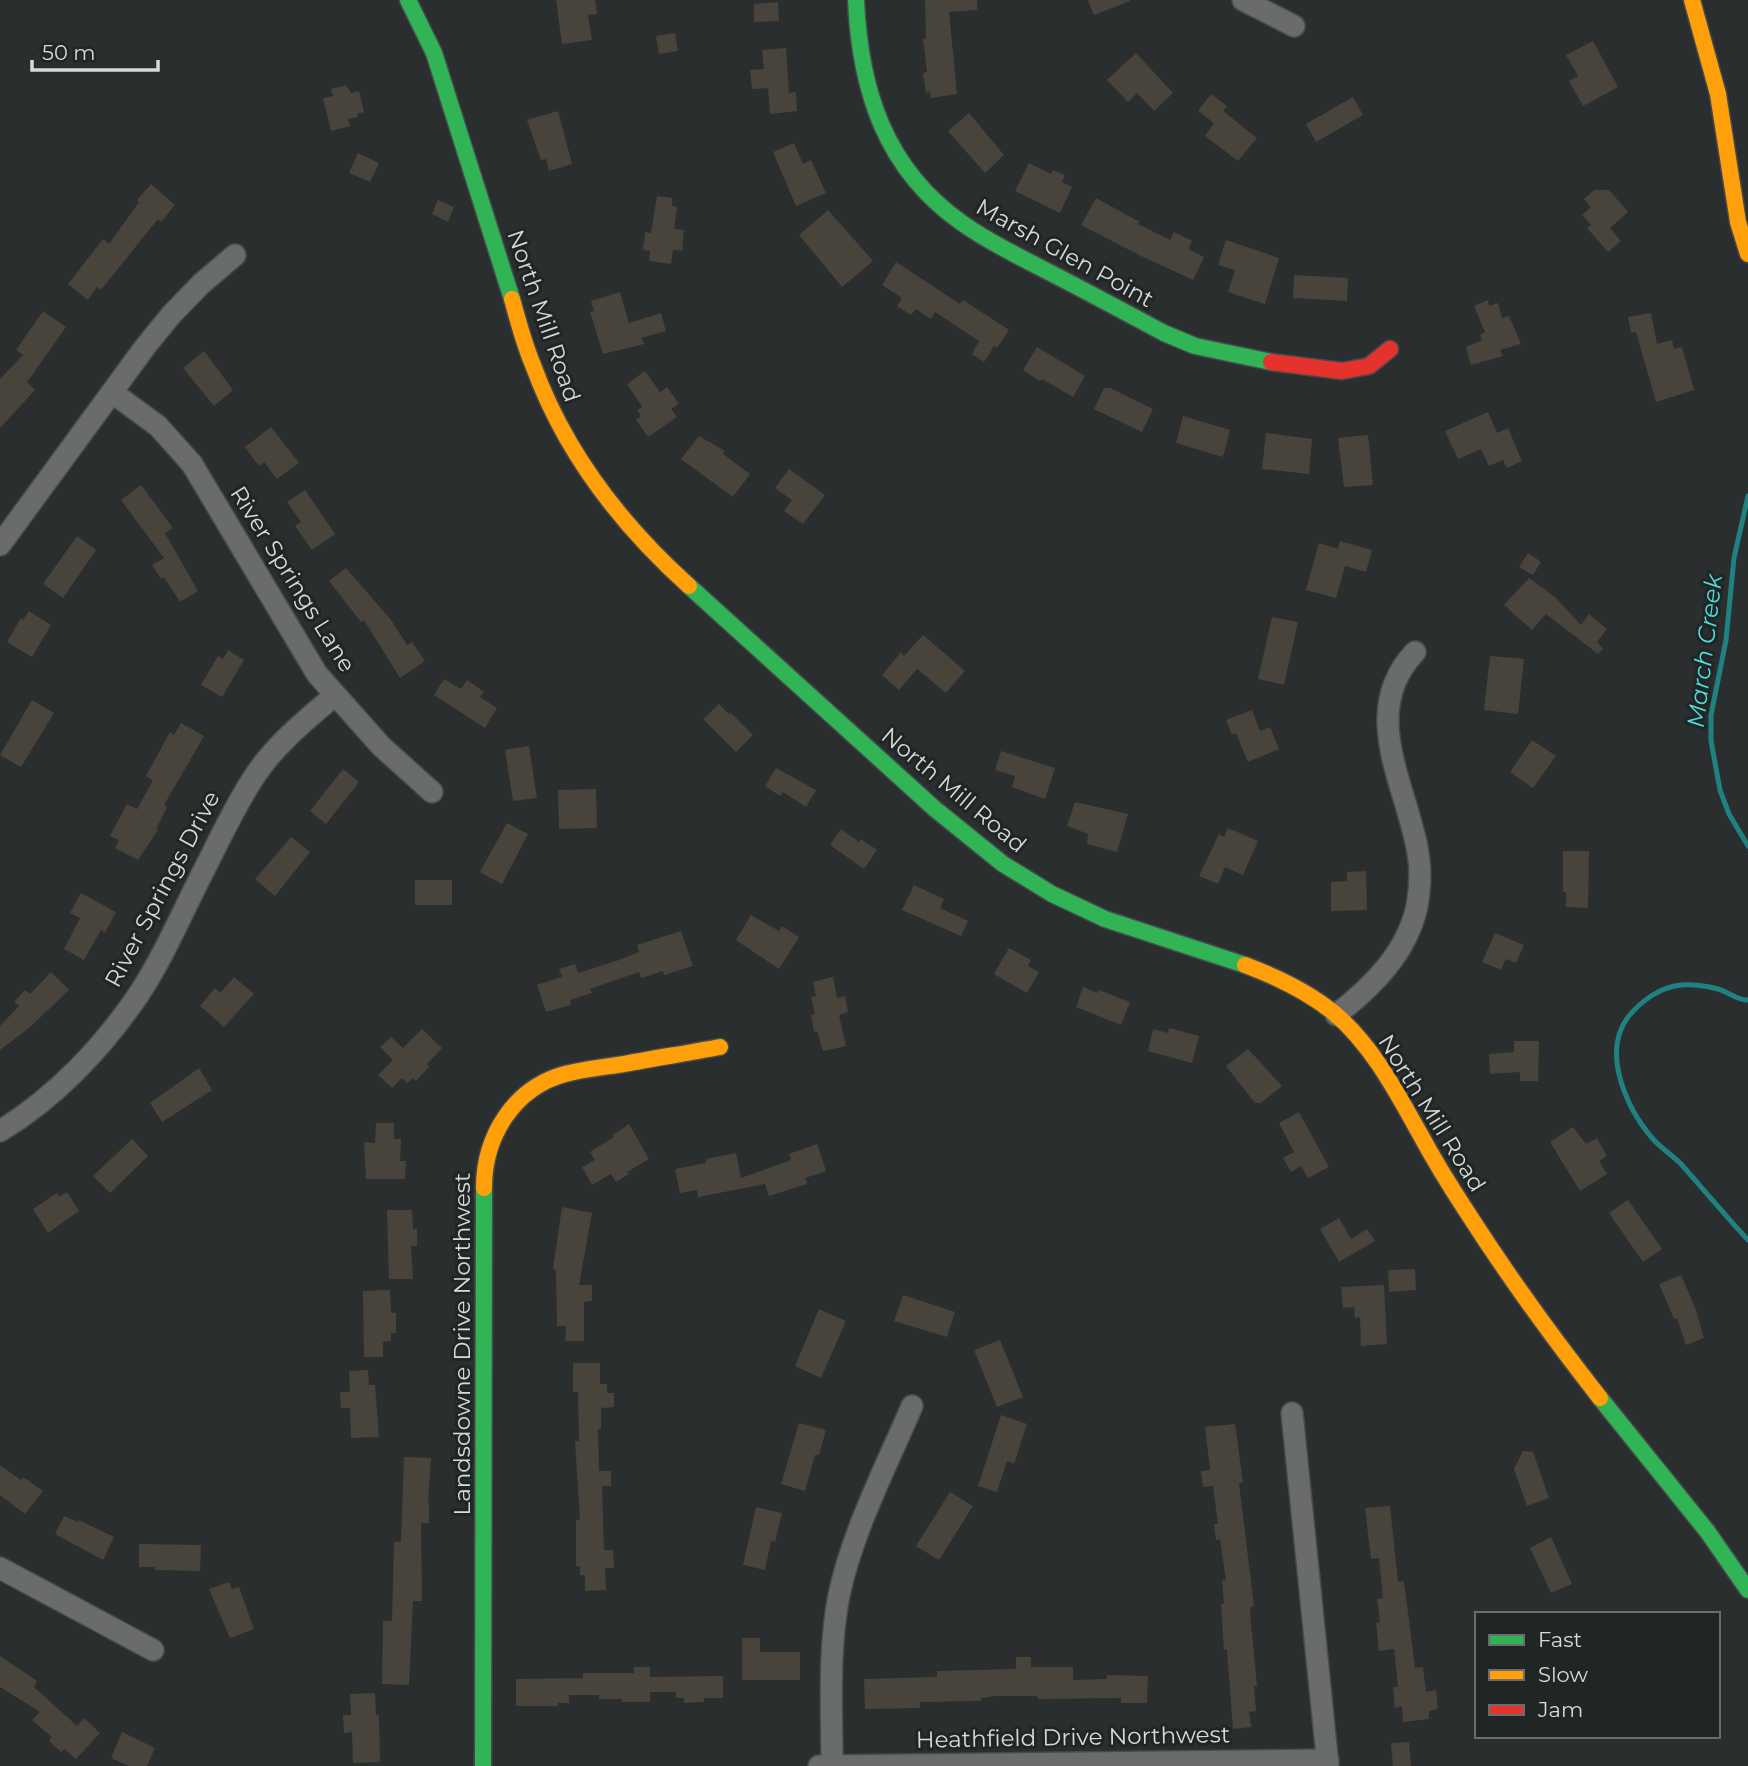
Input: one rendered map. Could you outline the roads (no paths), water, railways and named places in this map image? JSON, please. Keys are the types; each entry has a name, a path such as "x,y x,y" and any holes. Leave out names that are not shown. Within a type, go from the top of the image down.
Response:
{"street":[{"name":"North Mill Road","path":"408,0 434,53 532,364 549,408 583,470 626,526 659,559 939,812 1003,864 1051,893 1103,918 1286,981 1312,996 1336,1015 1357,1036 1375,1060 1454,1194 1515,1285 1607,1407 1721,1548 1748,1590"},
{"name":"Marsh Glen Point","path":"856,0 858,54 867,92 879,125 920,187 948,214 981,236 1164,333 1195,346 1260,361 1342,371 1369,366 1391,349"},
{"path":"1243,0 1294,26"},
{"path":"1692,0 1718,94 1738,222 1748,254"},
{"path":"0,545 171,315 235,255"},
{"name":"River Springs Lane","path":"113,393 158,426 192,464 317,674 381,746 432,792"},
{"path":"1336,1015 1364,993 1388,967 1408,934 1417,908 1420,884 1418,853 1394,768 1388,713 1394,680 1415,652"},
{"name":"River Springs Drive","path":"0,1131 45,1099 96,1050 138,994 158,960 241,798 258,772 293,731 334,696"},
{"name":"Landsdowne Drive Northwest","path":"483,1766 484,1176 489,1145 512,1107 530,1091 549,1080 565,1074 720,1047"},
{"path":"832,1766 833,1665 840,1593 857,1536 912,1406"},
{"path":"1292,1413 1328,1763"},
{"path":"0,1568 153,1650"},
{"name":"Heathfield Drive Northwest","path":"819,1766 1328,1763"}],"waterway":[{"name":"March Creek","path":"1748,496 1734,558 1726,640 1711,715 1711,741 1720,790 1729,814 1748,846"},
{"name":"March Creek","path":"1748,1000 1705,986 1681,985 1666,989 1645,1000 1628,1017 1620,1031 1617,1047 1621,1080 1643,1127 1681,1164 1748,1240"}]}
